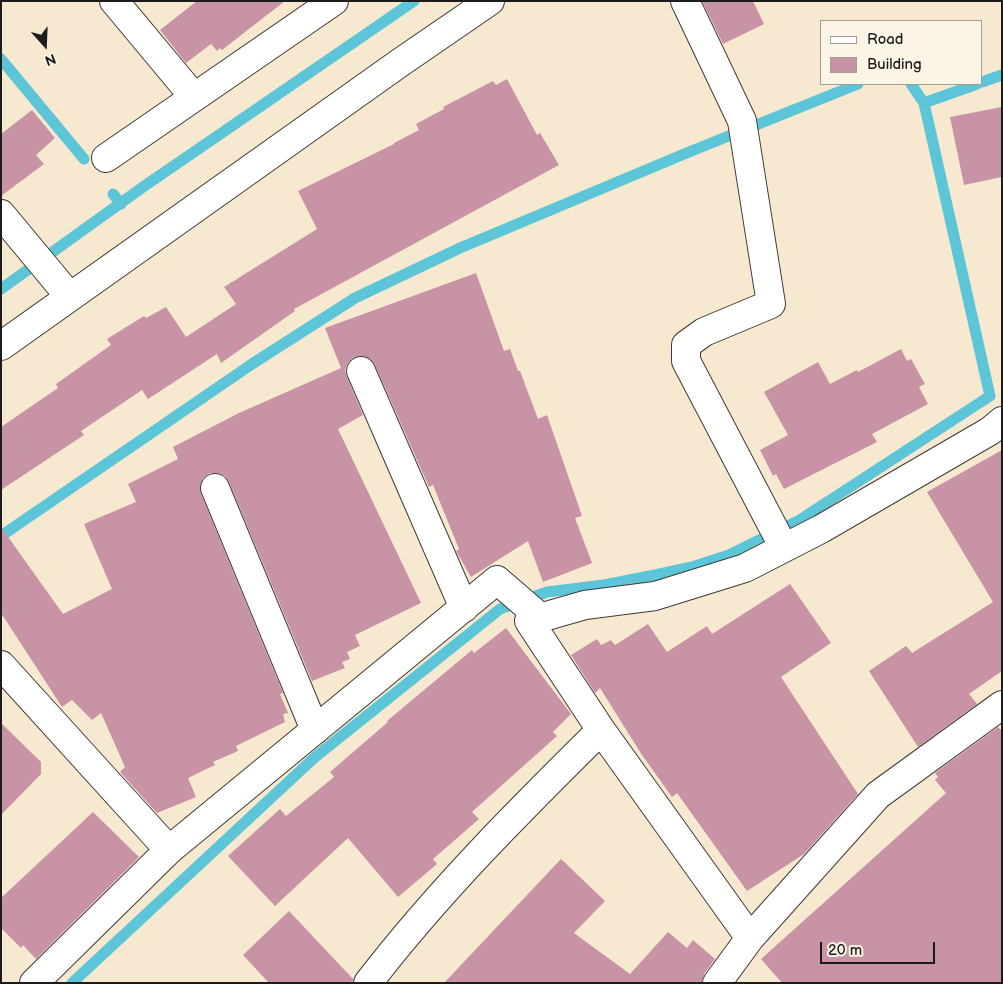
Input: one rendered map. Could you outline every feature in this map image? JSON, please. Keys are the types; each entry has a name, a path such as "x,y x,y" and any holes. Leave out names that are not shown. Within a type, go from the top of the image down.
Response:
{"street":[{"path":"114,1 194,98"},
{"path":"106,158 334,1"},
{"path":"1,346 62,288 490,1"},
{"path":"685,1 744,129 771,304 704,332 686,345 686,361 784,546"},
{"path":"11,232 62,288"},
{"path":"361,371 464,608"},
{"path":"34,983 169,850 497,580 528,606 585,605 655,596 745,568 784,546 821,529 990,431 1002,421"},
{"path":"215,488 315,730"},
{"path":"528,606 529,621 601,730 750,938"},
{"path":"1,665 169,850"},
{"path":"717,983 750,938 878,795 1002,705"},
{"path":"368,983 398,944 511,818 601,730"}],"building":[{"path":"197,1 285,1 222,50 220,48 217,51 211,44 186,63 160,30"},
{"path":"702,1 753,1 764,24 723,44"},
{"path":"507,79 537,135 540,133 559,165 294,309 295,311 221,363 217,354 148,399 142,390 81,431 84,435 1,490 1,427 58,388 56,384 111,345 107,339 144,316 146,318 166,307 186,337 236,304 224,287 317,229 298,191 419,130 416,124 444,109 443,107 493,81 496,85"},
{"path":"1002,107 1002,177 964,185 950,117"},
{"path":"32,110 55,138 36,155 44,164 1,196 1,134"},
{"path":"476,273 504,351 510,349 538,419 547,415 582,516 575,518 592,563 543,582 528,541 471,577 456,551 459,549 433,485 429,487 375,365 371,359 363,356 354,357 348,362 345,370 363,415 338,429 421,603 355,635 360,646 347,652 350,659 342,662 345,668 312,681 229,482 225,476 218,473 210,473 203,478 200,485 201,494 283,693 280,694 288,713 283,714 285,722 236,746 238,751 213,762 215,765 188,778 196,797 157,813 120,772 125,767 101,713 92,720 72,700 62,707 1,613 1,527 63,614 112,589 84,524 136,502 128,484 178,459 173,447 239,413 341,368 325,328"},
{"path":"901,349 907,361 911,359 925,384 919,387 928,404 872,434 877,442 784,489 776,474 773,476 760,450 788,435 764,392 818,362 830,384 857,370 858,372"},
{"path":"1002,450 1002,671 969,694 977,704 918,747 869,671 906,646 912,653 993,602 927,492"},
{"path":"790,584 831,643 781,677 858,794 804,854 747,891 677,793 672,797 642,755 600,688 595,693 571,655 597,639 601,645 611,640 615,645 648,624 667,652 707,626 712,634"},
{"path":"506,628 571,714 553,732 557,736 472,812 479,819 433,859 437,864 398,897 348,838 275,906 228,856 280,809 286,816 334,777 330,772 387,721 472,650 474,653"},
{"path":"1,723 41,762 41,774 1,815"},
{"path":"998,727 1002,731 1002,983 782,983 761,959 946,793 935,780 938,777 935,773"},
{"path":"93,812 139,857 36,959 23,945 21,948 1,928 1,898"},
{"path":"561,859 605,901 574,933 630,974 668,932 687,948 693,940 715,959 704,974 702,983 444,983"},
{"path":"289,911 353,979 353,983 269,983 243,955"}],"waterway":[{"path":"1,289 143,187 414,1"},
{"path":"1,59 84,159"},
{"path":"983,82 1002,75"},
{"path":"1,536 252,364 355,298 460,248 689,152 856,85"},
{"path":"912,85 924,103 974,85"},
{"path":"72,983 314,758 500,609 547,592 604,585 655,575 692,567 729,555 798,521 990,396 924,103"},
{"path":"113,194 121,204"}]}
